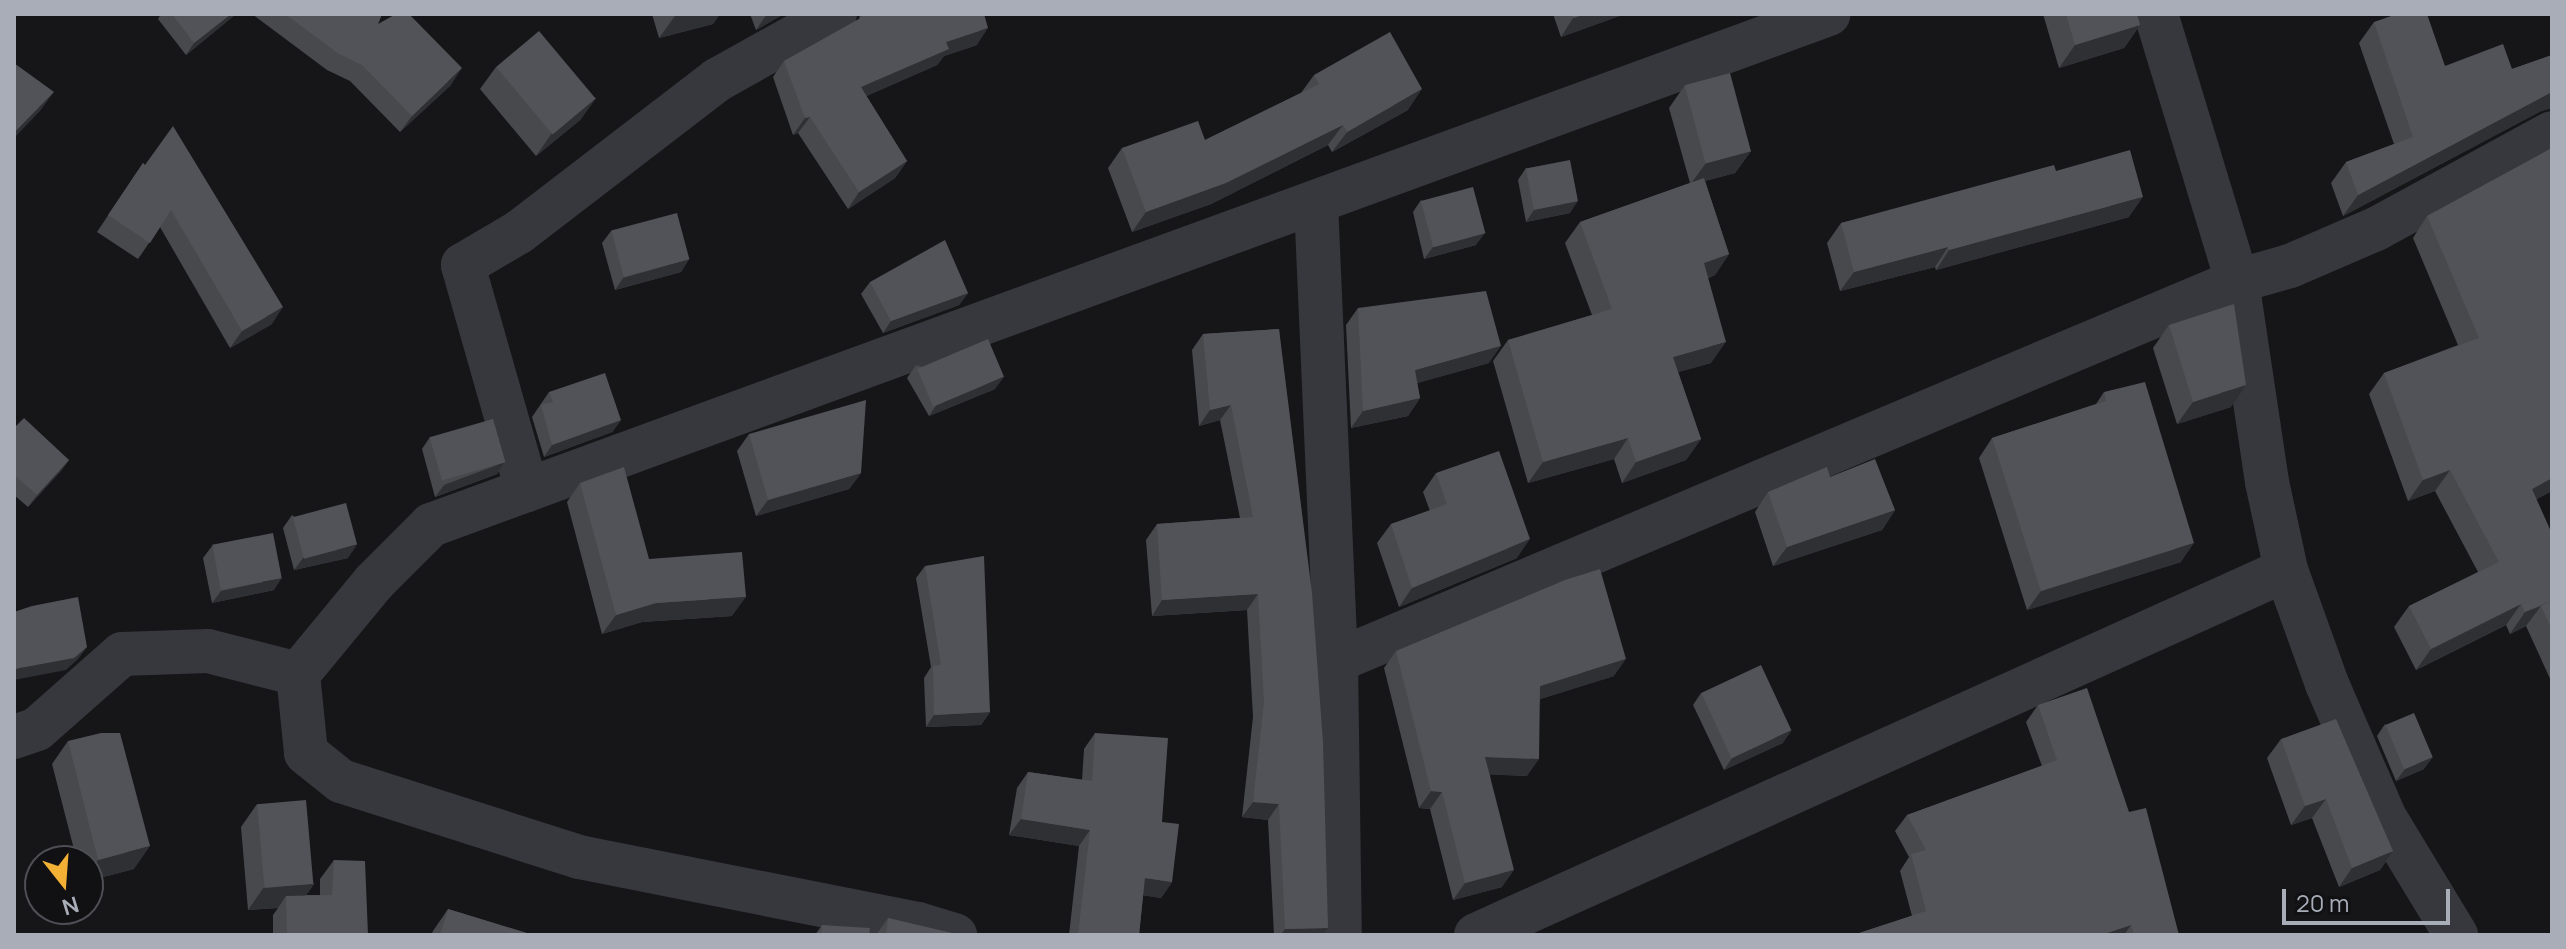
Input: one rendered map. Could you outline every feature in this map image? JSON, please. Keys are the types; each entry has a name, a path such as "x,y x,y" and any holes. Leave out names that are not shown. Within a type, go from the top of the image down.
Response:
{"street":[{"path":"527,490 463,265 519,232 717,80 835,14"},
{"path":"955,935 918,924 579,857 341,781 306,753 298,674 374,582 431,525 1829,14"},
{"path":"2156,14 2237,281 2267,482 2286,570 2327,684 2385,818 2456,935"},
{"path":"1336,661 2237,281 2290,266 2376,229 2552,133"},
{"path":"1316,203 1336,661 1340,935"},
{"path":"1476,935 2286,570"},
{"path":"14,737 37,729 122,654 208,651 298,674"}],"building":[{"path":"172,14 231,14 194,43"},
{"path":"285,14 382,14 378,24 396,14 409,14 462,68 412,116 362,65 339,54"},
{"path":"864,14 984,14 988,28 946,42 949,49 861,87 907,161 859,192 810,117 805,118 784,61"},
{"path":"2066,14 2137,14 2140,25 2075,45"},
{"path":"2397,14 2427,14 2445,66 2503,44 2512,69 2552,55 2552,92 2358,195 2346,162 2413,137 2374,22"},
{"path":"539,31 596,98 553,134 496,67"},
{"path":"1390,32 1422,89 1347,132 1343,125 1226,183 1146,212 1122,148 1198,121 1205,140 1319,84 1314,75"},
{"path":"14,63 54,92 14,133"},
{"path":"1730,73 1751,151 1706,163 1685,85"},
{"path":"173,126 283,307 242,331 171,210 150,243 108,215 143,163 145,165"},
{"path":"2552,148 2552,478 2532,489 2552,534 2552,600 2525,612 2521,604 2431,649 2409,606 2499,562 2450,470 2423,480 2384,373 2479,338 2427,216"},
{"path":"2130,150 2143,197 1949,250 1948,247 1854,272 1841,223 2054,165 2056,171"},
{"path":"1570,160 1578,201 1534,210 1526,169"},
{"path":"1704,178 1729,254 1704,263 1726,342 1673,357 1701,439 1636,462 1628,438 1543,462 1508,340 1612,309 1580,222"},
{"path":"1473,187 1485,233 1433,247 1421,201"},
{"path":"677,213 689,259 624,277 611,231"},
{"path":"945,240 968,293 891,321 870,282"},
{"path":"1486,291 1501,346 1415,370 1420,398 1363,411 1358,308"},
{"path":"2234,304 2246,385 2193,402 2169,325"},
{"path":"1279,329 1312,593 1323,742 1328,928 1285,929 1279,804 1253,802 1264,702 1258,594 1162,600 1157,524 1253,517 1231,405 1210,410 1203,334"},
{"path":"988,339 1004,377 933,407 917,369"},
{"path":"605,373 621,420 552,445 541,405 553,402 549,392"},
{"path":"2145,382 2194,543 2041,591 1992,438 2106,401 2104,392"},
{"path":"866,400 861,473 768,500 749,434"},
{"path":"24,418 69,460 37,495 14,475 14,428"},
{"path":"493,419 505,462 442,480 430,437"},
{"path":"1499,451 1530,539 1412,588 1391,524 1447,504 1436,473"},
{"path":"1875,459 1895,510 1787,547 1768,492 1827,467 1830,477"},
{"path":"624,467 649,559 742,552 746,597 656,603 616,615 580,483"},
{"path":"346,503 357,545 304,559 293,517"},
{"path":"273,533 282,578 221,590 212,545"},
{"path":"984,556 990,712 934,715 933,666 941,665 925,566"},
{"path":"1600,569 1626,659 1540,686 1539,759 1485,757 1514,870 1465,883 1442,792 1431,791 1396,651 1565,580"},
{"path":"78,597 87,647 74,658 14,670 14,612"},
{"path":"2552,600 2552,630 2541,606"},
{"path":"1761,665 1791,730 1732,758 1701,693"},
{"path":"2087,688 2129,812 2146,808 2179,935 2134,935 2131,925 2101,935 1853,935 1926,911 1911,854 1926,850 1907,815 2057,760 2038,705"},
{"path":"2414,713 2433,757 2404,769 2385,725"},
{"path":"2336,719 2393,851 2352,868 2326,799 2305,806 2281,739"},
{"path":"101,733 120,733 150,846 104,858 104,845 94,845 68,741"},
{"path":"1095,733 1168,738 1162,822 1179,824 1172,882 1145,878 1139,935 1078,935 1090,830 1021,819 1028,772 1092,781"},
{"path":"306,800 313,884 265,888 257,804"},
{"path":"334,860 365,861 368,935 287,935 286,896 332,895"},
{"path":"448,909 533,935 440,935"},
{"path":"888,918 960,935 886,935"},
{"path":"822,925 870,928 869,935 821,935"}]}
